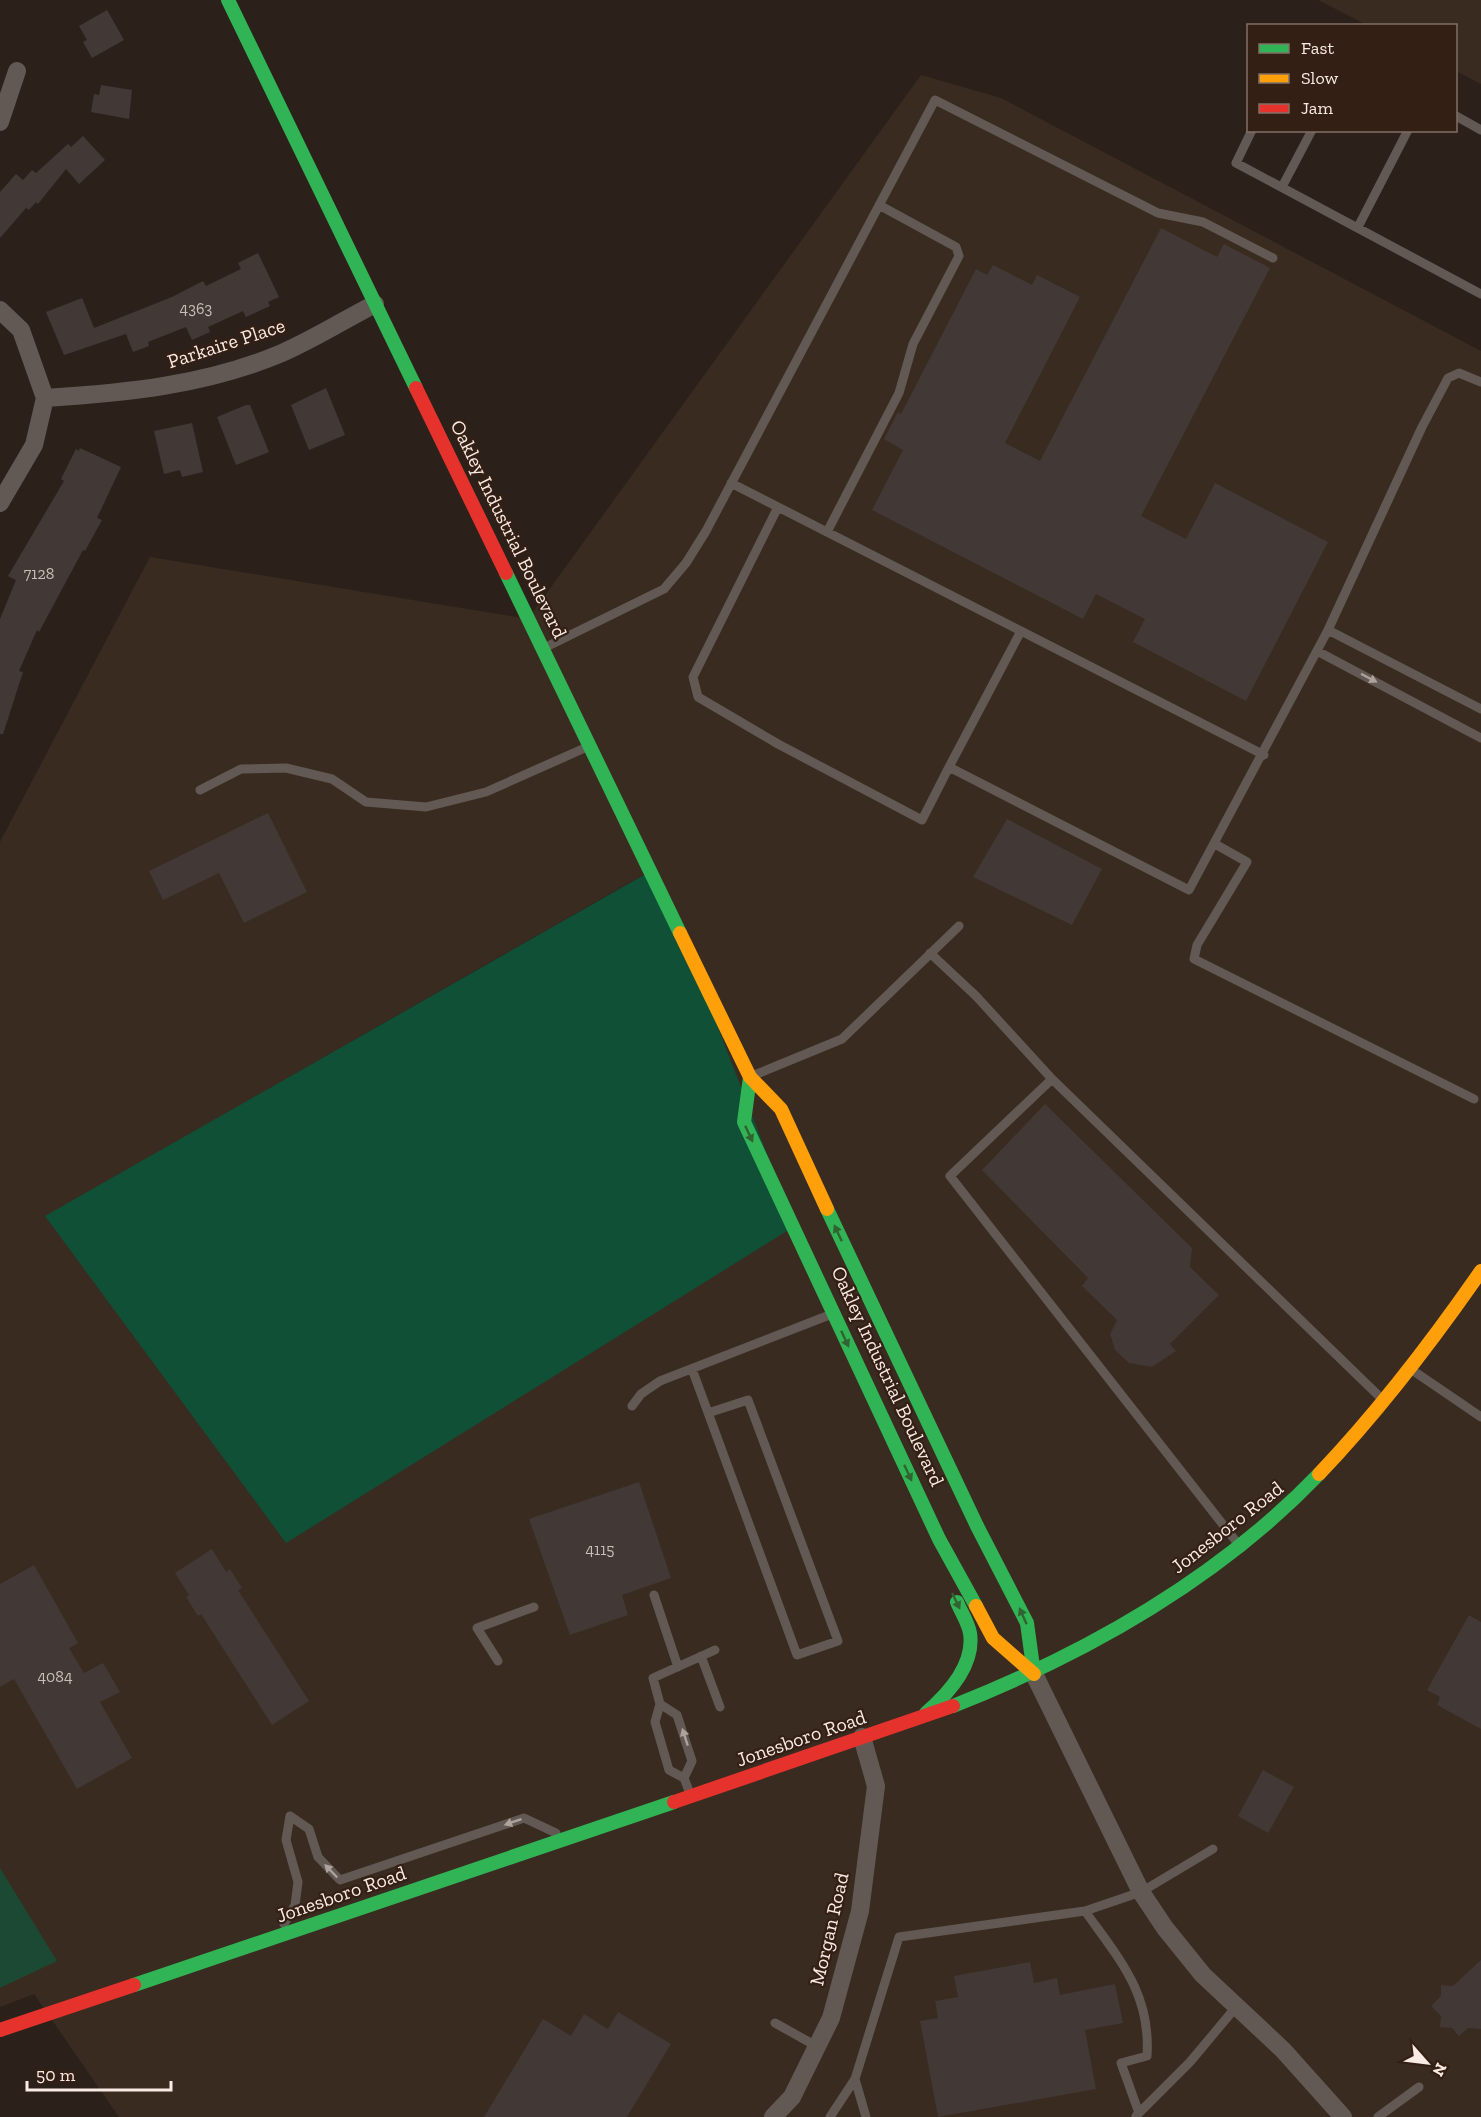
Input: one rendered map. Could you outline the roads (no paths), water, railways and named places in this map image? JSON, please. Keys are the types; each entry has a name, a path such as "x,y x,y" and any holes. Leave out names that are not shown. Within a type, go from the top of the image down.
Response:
{"main road":[{"name":"Oakley Industrial Boulevard","path":"228,0 750,1077 781,1109 870,1303 977,1526 1027,1623 1034,1674"},
{"name":"Oakley Industrial Boulevard","path":"750,1077 744,1122 939,1539 993,1638 1034,1674"},
{"name":"Jonesboro Road","path":"0,2030 921,1718 1034,1674 1138,1618 1240,1546 1303,1493 1413,1371 1481,1271"},
{"path":"885,1459 890,1434"},
{"path":"894,1476 950,1588 969,1630 971,1644 966,1661 938,1703 921,1718"}],"street":[{"path":"0,122 17,71"},
{"name":"Parkaire Place","path":"45,398 126,393 194,381 282,353 375,304"},
{"path":"0,310 21,330 45,398 33,445 0,503"},
{"name":"Oakley Industrial Boulevard","path":"1034,1674 1141,1892 1182,1949 1236,2007 1283,2050 1343,2117"},
{"name":"Morgan Road","path":"773,2117 792,2097 831,2018 860,1911 876,1786 862,1737"}],"lane":[{"path":"542,649 664,589 686,563 935,100 1158,213 1203,222 1273,258"},
{"path":"1457,117 1481,130"},
{"path":"1251,132 1236,163 1481,294"},
{"path":"1282,187 1311,132"},
{"path":"1358,227 1407,132"},
{"path":"827,532 899,393 914,344 959,256 956,246 879,205"},
{"path":"949,767 1190,890 1328,630 1422,427 1448,378 1459,373 1481,382"},
{"path":"731,483 1263,755"},
{"path":"778,507 693,677 698,697 778,744 922,820 1021,631"},
{"path":"1328,630 1481,709"},
{"path":"1317,651 1481,738"},
{"path":"200,790 240,769 286,768 332,779 366,802 426,807 502,786 589,746"},
{"path":"1215,844 1247,862 1197,945 1194,959 1474,1099"},
{"path":"750,1077 842,1040 959,926"},
{"path":"930,953 976,996 1053,1079 1358,1379 1386,1403"},
{"path":"1053,1079 950,1176 1240,1546"},
{"path":"632,1406 641,1394 660,1381 834,1313"},
{"path":"692,1369 708,1413 796,1655 838,1641 748,1400 708,1413"},
{"path":"1413,1371 1481,1417"},
{"path":"654,1595 678,1667"},
{"path":"498,1661 477,1628 534,1607"},
{"path":"691,1797 684,1778 669,1770 655,1722 660,1704 652,1678 715,1650"},
{"path":"701,1656 720,1707"},
{"path":"660,1704 677,1714 692,1761 684,1778"},
{"path":"277,1936 295,1905 298,1882 286,1840 290,1816 309,1829 318,1857 340,1880 524,1818 566,1838"},
{"path":"830,2117 855,2079 899,1937 1085,1911 1141,1892 1213,1849"},
{"path":"1085,1911 1124,1965 1143,2001 1148,2042 1147,2056 1121,2063 1137,2115 1190,2062 1236,2007"},
{"path":"775,2023 818,2047"},
{"path":"855,2079 866,2117"},
{"path":"1378,2117 1419,2087"}]}
